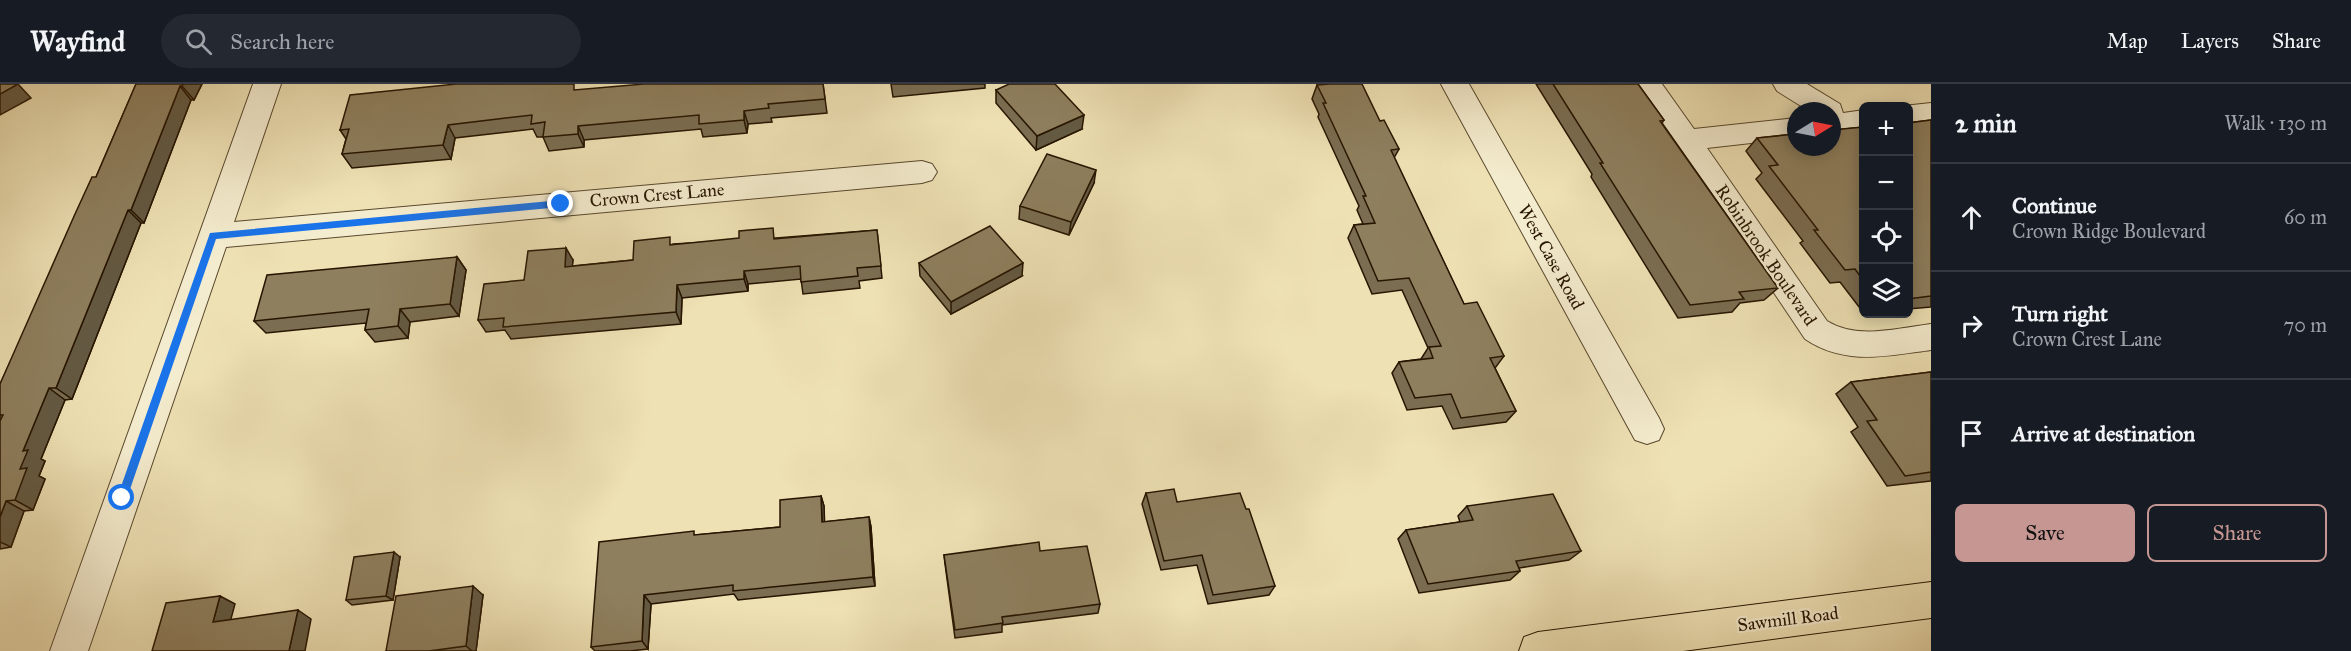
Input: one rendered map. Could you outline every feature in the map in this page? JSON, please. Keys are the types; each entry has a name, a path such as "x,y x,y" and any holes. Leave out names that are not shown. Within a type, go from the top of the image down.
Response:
{"main road":[{"name":"Sawmill Road","path":"1538,651 1931,600"}],"street":[{"path":"69,651 267,84"},
{"name":"West Case Road","path":"1455,84 1647,429"},
{"name":"Robinbrook Boulevard","path":"1648,84 1689,140 1809,321 1826,339 1853,345 1931,337"},
{"path":"1787,84 1843,118"},
{"path":"1913,115 1931,113"},
{"path":"1689,140 1787,129"},
{"name":"Crown Crest Lane","path":"213,236 922,172"}],"building":[{"path":"0,84 18,84 0,94"},
{"path":"136,84 183,84 180,86 131,210 128,210 56,388 49,388 23,451 28,450 20,469 27,468 15,500 6,501 0,517 0,421 3,415 0,415 0,384 92,177 96,177"},
{"path":"456,84 574,84 574,90 644,84 823,84 825,99 768,104 769,108 744,111 744,120 699,124 699,115 578,126 578,134 543,137 545,122 531,124 532,115 448,125 443,145 342,154 349,129 340,130 350,95"},
{"path":"1009,84 1055,84 1084,115 1037,136 996,90"},
{"path":"1362,84 1380,121 1384,120 1399,149 1391,150 1464,304 1477,302 1504,356 1490,358 1516,411 1461,418 1451,394 1415,398 1399,362 1433,358 1429,347 1441,346 1409,278 1378,281 1354,225 1375,223 1363,196 1366,196 1317,85"},
{"path":"1553,84 1638,84 1664,120 1660,121 1778,288 1739,292 1744,299 1690,305"},
{"path":"1931,120 1931,296 1913,298 1913,156 1913,122"},
{"path":"1859,127 1859,274 1855,269 1845,270 1814,230 1818,230 1769,166 1778,165 1757,138 1787,135 1787,156 1841,156 1841,129"},
{"path":"1047,154 1096,170 1071,222 1020,206"},
{"path":"990,226 1023,263 951,302 919,263"},
{"path":"773,228 774,239 877,230 881,266 857,268 858,276 801,282 800,266 744,271 744,279 677,285 676,312 503,327 504,318 478,320 484,284 524,280 528,251 566,248 565,267 633,260 634,241 670,237 670,245 739,238 739,231"},
{"path":"457,257 450,304 400,309 398,326 365,330 369,309 254,321 267,275"},
{"path":"1931,372 1931,472 1905,476 1867,421 1877,420 1851,382"},
{"path":"1174,489 1177,502 1240,493 1246,509 1249,509 1275,586 1213,595 1202,555 1164,561 1146,493"},
{"path":"1553,494 1581,551 1516,561 1520,571 1428,584 1406,530 1473,520 1467,506"},
{"path":"821,496 822,522 869,517 873,577 733,591 733,585 644,595 642,641 591,647 599,542 694,531 694,535 780,527 780,500"},
{"path":"1039,542 1040,551 1087,546 1100,604 1002,617 1003,623 955,630 944,555"},
{"path":"394,552 386,596 346,600 354,557"},
{"path":"473,586 466,646 429,651 386,651 396,596"},
{"path":"220,596 213,622 298,610 289,651 152,651 166,603"}],"route":[{"path":"122,498 213,236 561,204"}]}
